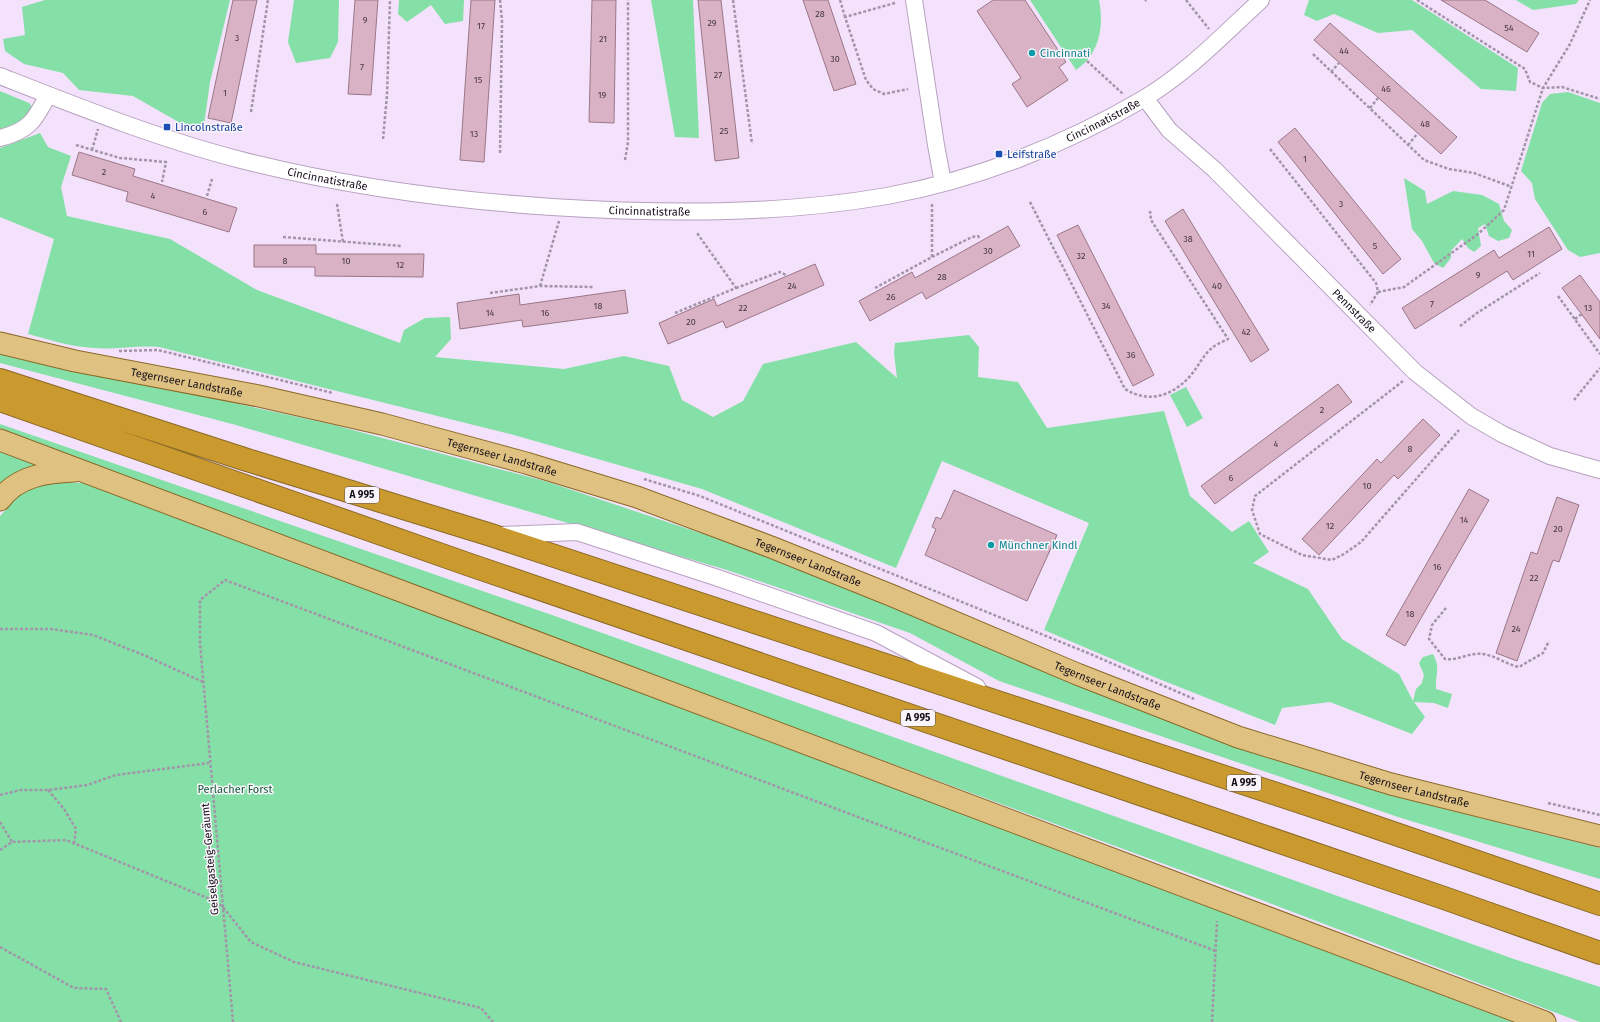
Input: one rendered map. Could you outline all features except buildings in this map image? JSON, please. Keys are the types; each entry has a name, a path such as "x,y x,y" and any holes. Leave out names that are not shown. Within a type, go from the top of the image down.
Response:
{"highway":[{"name":"A 995","path":"0,380 244,459 491,535 1349,818 1600,904"},
{"name":"A 995","path":"0,400 470,565 1436,895 1600,953"}],"main road":[{"name":"Tegernseer Landstraße","path":"0,343 75,361 259,396 382,424 548,470 637,497 771,547 894,596 1077,674 1238,737 1391,784 1600,836"},
{"path":"0,440 1545,1022"},
{"path":"0,500 12,488 26,479 51,472 81,471"}],"street":[{"path":"914,0 943,183"},
{"name":"Cincinnatistraße","path":"0,76 48,95 194,146 240,160 375,188 497,203 624,211 757,210 838,203 889,195 943,183 1035,152 1078,133 1145,98 1191,64 1261,0"},
{"path":"0,138 14,135 26,129 35,119 48,95"},
{"name":"Pennstraße","path":"1145,98 1169,130 1214,170 1361,320 1415,372 1471,416 1502,434 1550,456 1600,470"},
{"path":"491,535 577,532 718,578 876,633 1012,706"}],"path":[{"path":"250,112 268,0"},
{"path":"382,139 387,95 390,0"},
{"path":"500,0 502,21 500,153"},
{"path":"625,160 628,142 628,0"},
{"path":"733,0 752,144"},
{"path":"840,0 866,80 873,89 884,94 908,89"},
{"path":"1186,0 1209,29"},
{"path":"1417,0 1525,70 1530,82 1543,88 1562,87 1600,99"},
{"path":"1378,292 1404,286 1478,234 1504,210 1543,88 1570,44 1590,0"},
{"path":"845,17 895,4"},
{"path":"1313,54 1424,160 1449,169 1474,173 1512,187"},
{"path":"1087,61 1124,94"},
{"path":"1331,72 1340,63"},
{"path":"1370,108 1378,98"},
{"path":"92,150 100,124"},
{"path":"1408,145 1418,133"},
{"path":"76,145 120,158 166,162 162,182"},
{"path":"1270,149 1376,283 1378,292 1361,320"},
{"path":"207,196 212,179"},
{"path":"932,201 932,257"},
{"path":"1030,202 1125,389 1135,396 1152,398 1173,390 1191,376 1212,347 1228,339 1151,220 1150,211"},
{"path":"337,204 343,242"},
{"path":"540,286 560,219"},
{"path":"697,233 736,288"},
{"path":"875,288 972,237 978,236 980,239"},
{"path":"283,237 402,246"},
{"path":"675,313 780,272 786,275"},
{"path":"1460,326 1477,313 1540,273"},
{"path":"490,293 540,286 593,287"},
{"path":"1558,296 1600,354"},
{"path":"1575,319 1582,314"},
{"path":"1574,400 1600,368"},
{"path":"1415,372 1255,496 1252,510 1260,534 1302,555 1332,560 1344,554 1361,542 1459,430"},
{"name":"Geiselgasteig-Geräumt","path":"233,1022 209,763 200,643 200,600 225,580 1216,951"},
{"path":"1446,608 1432,625 1429,639 1445,659 1451,660 1467,654 1482,654 1496,658 1504,664 1519,667 1544,653 1549,641"},
{"path":"0,629 51,629 93,635 146,656 203,682"},
{"path":"0,795 21,790 48,790 87,785 116,775 209,763"},
{"path":"48,790 64,809 76,829 74,844"},
{"path":"0,822 12,842"},
{"path":"0,850 12,842 66,840 215,901 222,906 251,942 294,962 481,1008 493,1022"},
{"path":"1212,1022 1217,921"},
{"path":"0,946 74,988 106,990 121,1022"}],"green space":[{"path":"45,0 230,0 210,82 204,125 182,124 133,96 79,90 63,73 24,64 5,51 3,39 25,35 22,7"},
{"path":"294,0 339,0 338,42 330,58 296,63 288,42"},
{"path":"399,0 464,0 463,21 445,24 431,5 407,22 398,14"},
{"path":"651,0 693,0 699,138 675,137"},
{"path":"1030,0 1099,0 1101,20 1098,39 1090,56 1076,70"},
{"path":"1309,0 1412,0 1518,68 1516,91 1481,89 1412,30 1378,33 1334,14 1317,21 1304,15"},
{"path":"1516,0 1579,0 1576,4 1533,10"},
{"path":"0,91 29,103 34,109 27,121 0,132"},
{"path":"1568,92 1600,103 1600,253 1580,257 1568,250 1535,199 1532,183 1521,171 1542,103 1550,94"},
{"path":"40,133 48,147 71,156 61,187 67,216 170,239 257,290 400,343 404,330 425,318 450,317 451,339 435,357 564,369 624,356 669,366 682,400 713,417 743,401 763,364 856,342 897,378 894,353 895,343 969,335 979,347 978,377 1018,382 1047,428 1164,411 1190,496 1232,532 1249,521 1269,552 1253,563 1308,589 1342,639 1399,674 1413,701 1416,689 1422,683 1424,675 1419,663 1423,657 1433,654 1437,664 1436,689 1452,694 1448,708 1434,703 1414,702 1425,717 1412,734 1330,702 1282,708 1275,725 1159,679 1044,630 1089,523 942,461 896,568 702,489 514,435 159,347 86,347 61,343 28,334 54,239 0,217 0,148"},
{"path":"1404,178 1425,191 1427,204 1453,191 1482,195 1499,204 1504,221 1512,230 1509,238 1498,241 1489,236 1485,224 1478,228 1481,246 1474,252 1468,248 1462,239 1451,251 1451,258 1443,268 1434,263 1422,241 1412,229"},
{"path":"0,352 330,424 548,482 736,545 1231,742 1389,795 1600,848 1600,879 1398,817 999,681 910,633 727,570 236,425 0,363"},
{"path":"1186,387 1203,418 1187,427 1170,395"},
{"path":"0,424 552,615 1511,958 1600,987 1600,1022 1580,1022 1267,902 524,628 0,430"},
{"path":"0,452 40,466 0,492"},
{"name":"Perlacher Forst","path":"49,482 84,483 1513,1022 0,1022 0,516 22,492"}],"place":[{"name":"Cincinnati","path":"1032,53"},
{"name":"Lincolnstraße","path":"167,127"},
{"name":"Leifstraße","path":"999,154"},
{"name":"Münchner Kindl","path":"991,545"}]}
